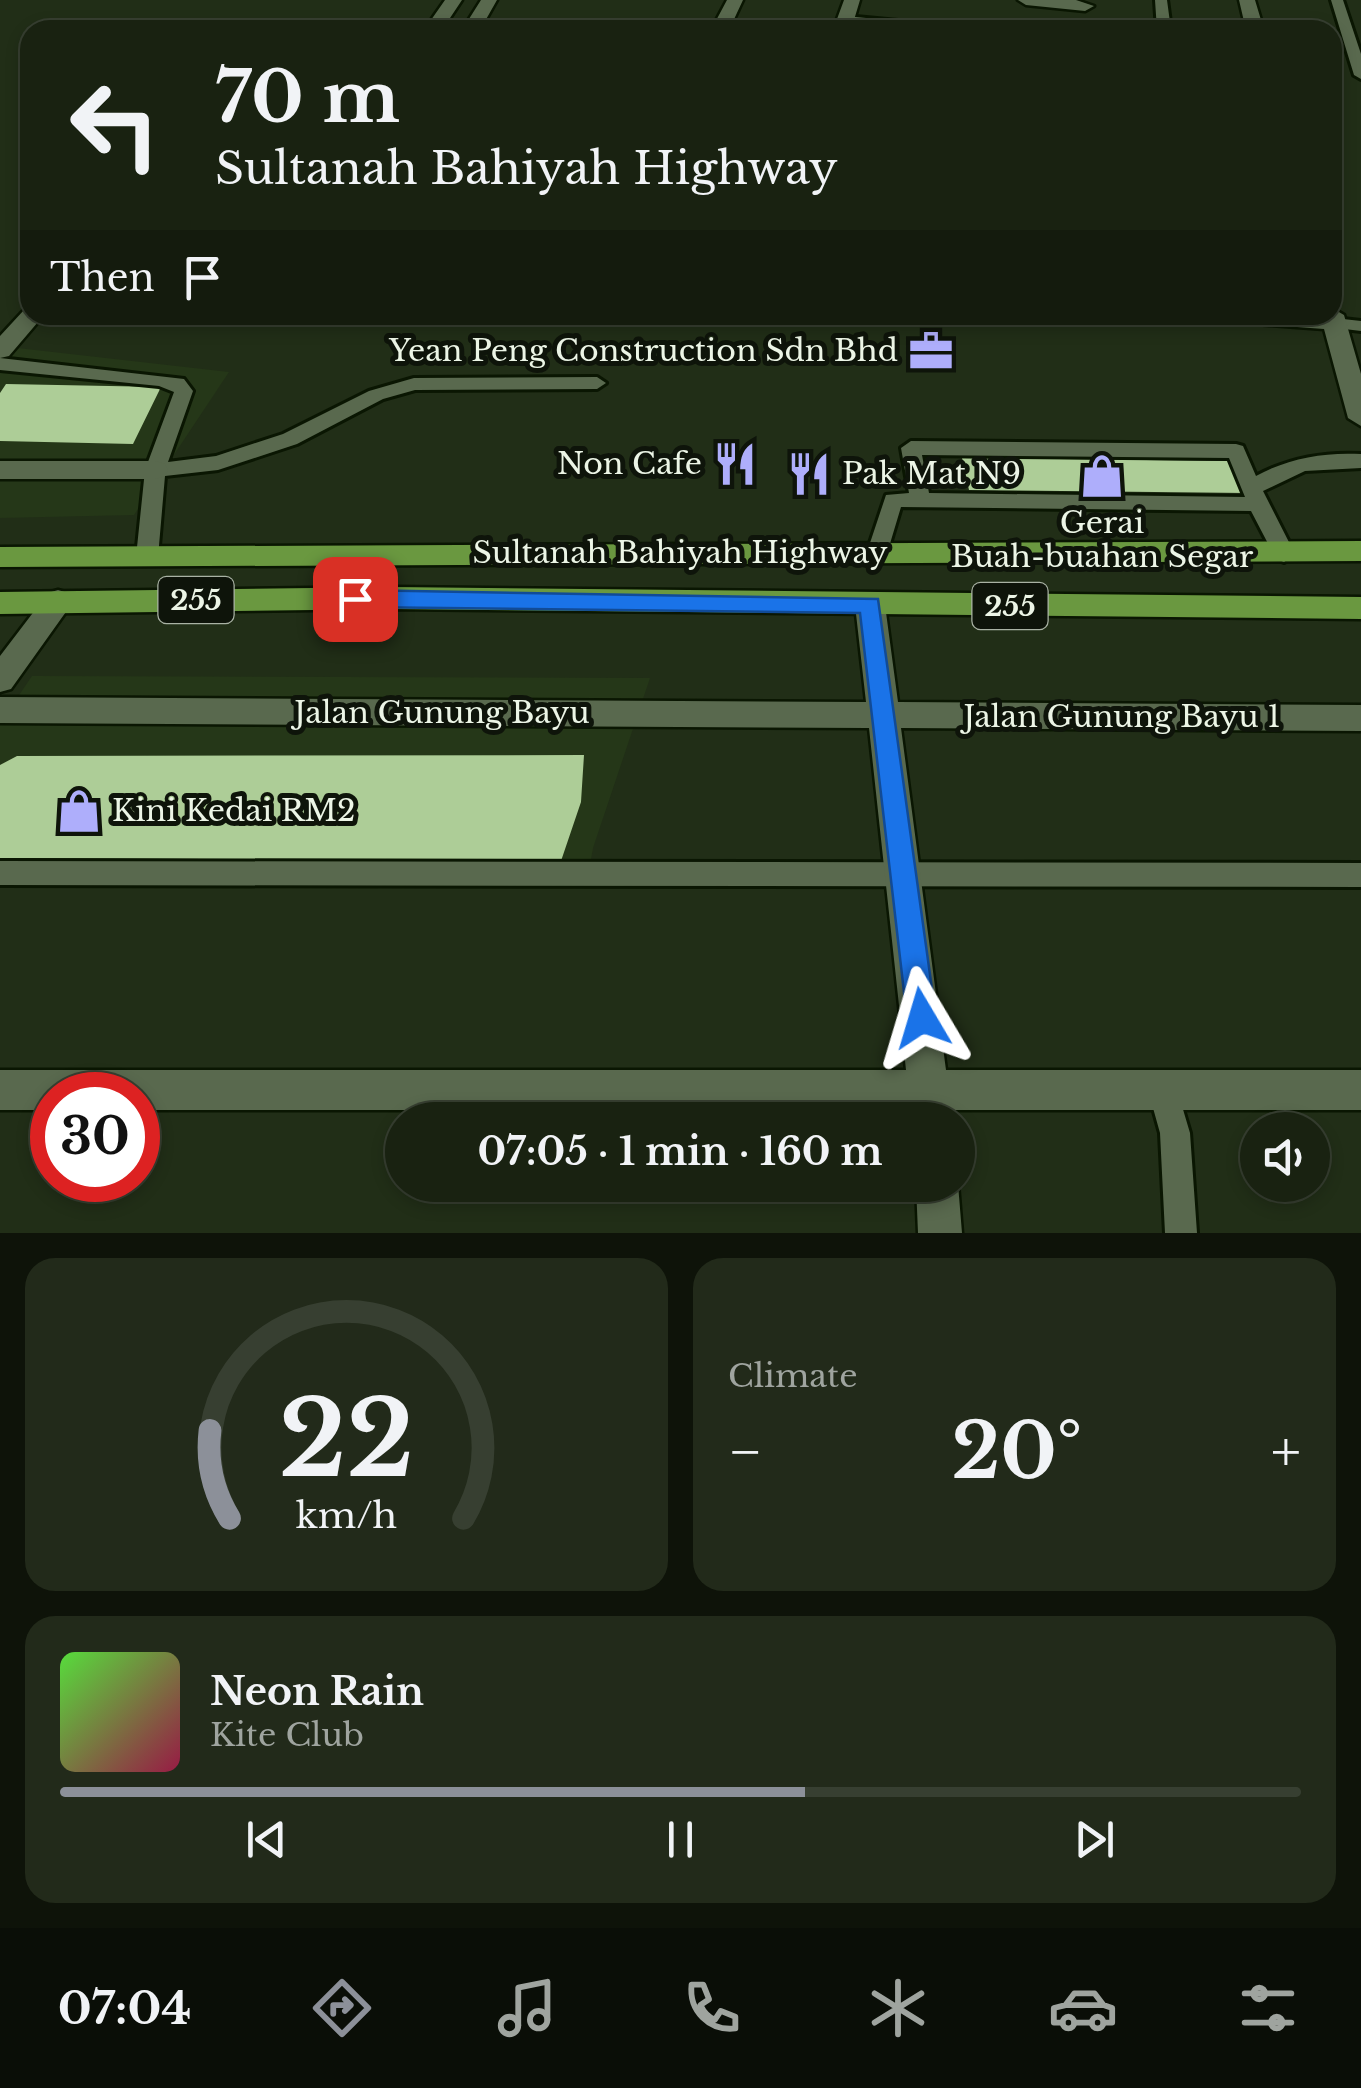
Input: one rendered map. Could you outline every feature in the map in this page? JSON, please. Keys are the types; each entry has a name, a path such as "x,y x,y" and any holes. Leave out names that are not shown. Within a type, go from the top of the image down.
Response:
{"main road":[{"name":"Sultanah Bahiyah Highway","path":"0,557 352,552 1361,551"},
{"name":"Sultanah Bahiyah Highway","path":"0,602 410,598 1361,608"}],"street":[{"path":"1026,0 1085,3"},
{"path":"0,351 23,325"},
{"path":"1335,325 1361,418"},
{"path":"0,470 155,470"},
{"path":"0,680 58,601"},
{"path":"870,605 932,1102"},
{"name":"Jalan Gunung Bayu","path":"0,710 884,715"},
{"name":"Jalan Gunung Bayu 1","path":"884,715 1361,718"},
{"path":"0,1090 746,1102"},
{"path":"975,1102 1163,1090 1361,1090"},
{"path":"938,1202 940,1233"}],"lane":[{"path":"1337,0 1361,75"},
{"path":"0,364 177,384 184,391 155,470 148,557"},
{"path":"155,470 218,463 254,451 302,434 376,395 404,386 597,383"},
{"path":"920,500 911,448 1236,451 1284,554"},
{"path":"1255,496 1266,478 1303,464 1361,462"},
{"path":"878,552 893,500 1255,496"},
{"path":"0,872 1361,875"},
{"path":"1163,1090 1175,1132 1181,1233"}],"shaded area":[{"path":"0,346 229,372 134,515 0,518"},
{"path":"32,676 650,678 593,848 587,881 0,881 0,723"}],"building":[{"path":"6,384 161,387 133,444 0,441 0,393"},
{"name":"Gerai Buah-buahan Segar","path":"962,458 1233,461 1246,493 969,490"},
{"path":"584,755 581,802 561,861 0,858 0,765 17,756"}],"place":[{"name":"Yean Peng Construction Sdn Bhd","path":"931,351"},
{"name":"Non Cafe","path":"735,464"},
{"name":"Pak Mat N9","path":"809,474"},
{"name":"Gerai Buah-buahan Segar","path":"1102,476"},
{"name":"Kini Kedai RM2","path":"79,811"}],"route":[{"path":"355,599 870,605 922,1018"}]}
